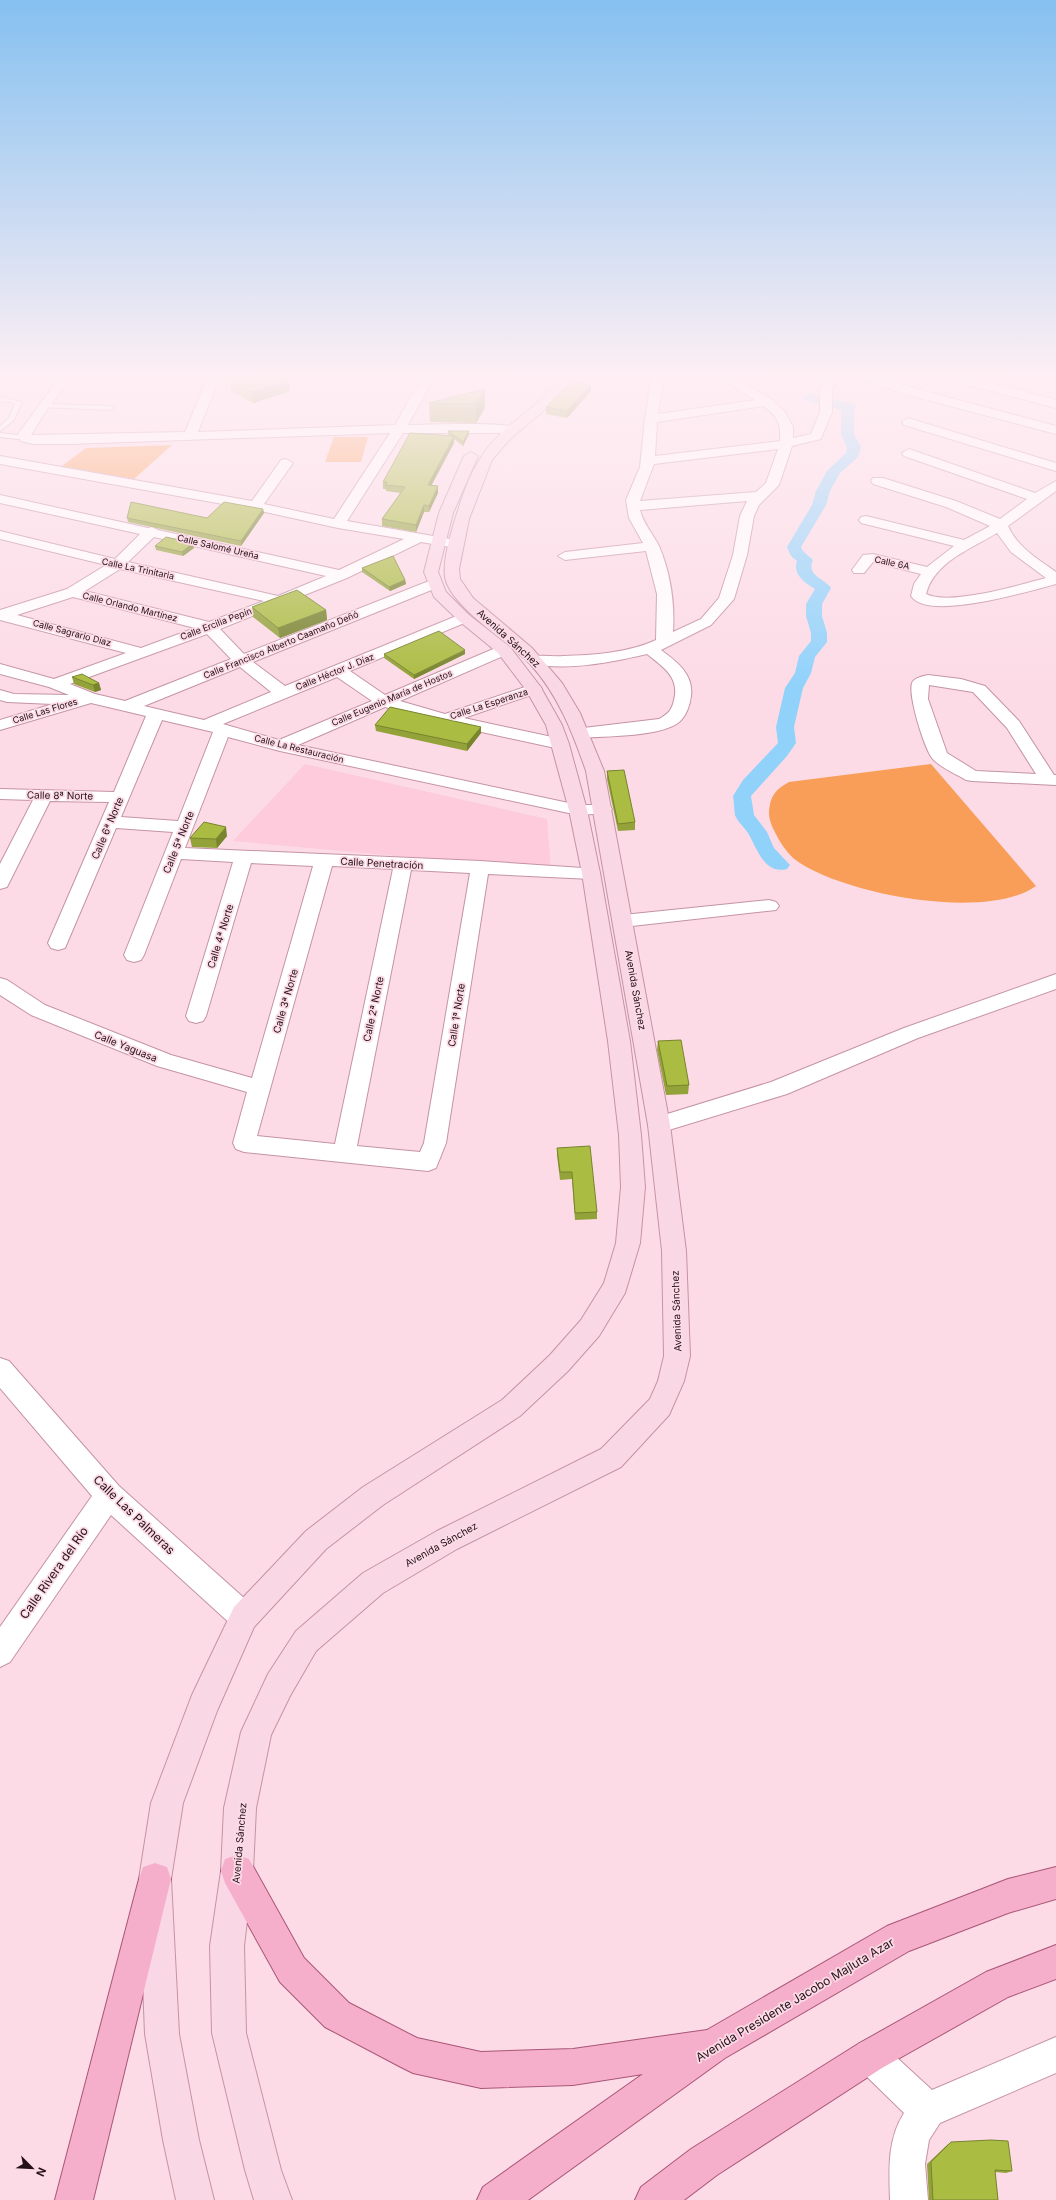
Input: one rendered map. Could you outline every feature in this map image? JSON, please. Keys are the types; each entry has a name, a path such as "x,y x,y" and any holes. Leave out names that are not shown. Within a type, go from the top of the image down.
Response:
{"main road":[{"path":"237,1871 292,1970 336,2015 413,2055 481,2070 573,2067 713,2046"},
{"path":"74,2200 155,1879"},
{"name":"Avenida Presidente Jacobo Majluta Azar","path":"496,2200 713,2046 899,1938 1008,1896 1056,1883"},
{"path":"654,2200 704,2162 870,2056 998,1984 1056,1962"}],"street":[{"path":"104,479 256,506 338,524 437,541"},
{"path":"256,506 275,479"},
{"path":"338,524 367,479"},
{"name":"Avenida Sánchez","path":"196,2200 181,2140 162,2034 155,1879 167,1803 203,1706 244,1617 316,1540 373,1496 511,1408 559,1363 590,1328 616,1286 628,1243 633,1187 630,1135 619,1041 578,810 560,744 554,725 534,689 504,650 464,618 439,594 434,584 431,572 437,541 476,479"},
{"path":"644,479 633,499 635,516 651,546 660,571 665,597 667,623 657,646"},
{"path":"535,660 562,661 607,658 657,646 706,622 726,599 740,555 747,516 753,503 772,485 774,479"},
{"path":"981,479 1036,498"},
{"path":"878,481 951,504 1001,525"},
{"path":"1056,485 1036,498 1001,525 965,545 930,572 922,581 918,596 922,600 932,602 974,599 1056,579"},
{"path":"634,506 761,496"},
{"name":"Calle Salomé Ureña","path":"0,499 152,531 342,575"},
{"path":"866,520 965,545"},
{"path":"1001,525 1003,533 1016,547 1056,579"},
{"path":"1,615 72,592 118,564 152,531"},
{"name":"Calle La Trinitaria","path":"0,534 44,548 277,600"},
{"name":"Avenida Sánchez","path":"272,2200 263,2170 229,2033 227,1946 237,1871 240,1808 256,1732 279,1685 306,1641 373,1583 447,1540 611,1458 640,1430 660,1407 671,1382 677,1356 674,1251 659,1125 603,809 595,772 582,733 566,701 535,660 470,603 461,593 453,580 437,541"},
{"name":"Calle Ercilia Pepín","path":"55,684 209,627 342,575 437,541"},
{"path":"566,556 651,546"},
{"name":"Calle 6A","path":"859,570 868,558 873,558 930,572"},
{"name":"Calle Francisco Alberto Caamaño Deñó","path":"128,706 434,584"},
{"name":"Calle Orlando Martínez","path":"72,592 209,627"},
{"name":"Calle Sagrario Díaz","path":"1,615 143,652"},
{"name":"Calle Héctor J. Díaz","path":"214,727 283,693 340,671 464,618"},
{"path":"209,627 242,661 283,693"},
{"path":"582,733 658,725 671,720 680,710 685,690 681,676 657,646"},
{"name":"Calle Eugenio María de Hostos","path":"280,746 504,650"},
{"name":"Calle La Restauración","path":"0,669 55,684 84,699 128,706 214,727 280,746 578,810 603,809"},
{"path":"340,671 383,701 445,719 560,744"},
{"path":"928,680 979,688 1013,725 1052,779 972,776 939,756 925,719 920,699 920,683 928,680"},
{"name":"Calle La Esperanza","path":"445,719 534,689"},
{"path":"0,695 13,699 84,699"},
{"name":"Calle Las Flores","path":"0,725 84,699"},
{"name":"Calle 6ª Norte","path":"58,943 156,713"},
{"name":"Calle 5ª Norte","path":"134,955 184,827 214,727"},
{"name":"Calle 8ª Norte","path":"0,794 120,797"},
{"path":"0,883 44,795"},
{"path":"109,822 184,827"},
{"name":"Calle Penetración","path":"174,852 590,873"},
{"name":"Calle 4ª Norte","path":"196,1016 244,856"},
{"name":"Calle 3ª Norte","path":"324,860 244,1143 344,1153"},
{"name":"Calle 2ª Norte","path":"344,1153 403,864"},
{"name":"Calle 1ª Norte","path":"344,1153 428,1162 435,1143 480,867"},
{"path":"623,921 769,906"},
{"path":"659,1125 779,1088 911,1033 1056,981"},
{"name":"Calle Yaguasa","path":"0,985 38,1010 165,1061 260,1088"},
{"name":"Calle Las Palmeras","path":"0,1369 109,1495 244,1617"},
{"name":"Calle Rivera del Río","path":"0,1652 109,1495"},
{"path":"870,2056 927,2110"},
{"path":"909,2200 907,2164 912,2134 927,2110 1056,2056"}],"shaded area":[{"path":"305,764 547,819 551,870 233,841"},
{"path":"931,764 1036,886 1014,896 985,902 953,903 918,900 883,894 822,875 800,863 785,849 771,823 769,813 772,798 780,788 789,782"}],"building":[{"path":"385,479 431,479 428,485 438,486 429,506 424,505 416,525 382,519 405,487 386,485 387,482 383,482"},
{"path":"131,502 207,518 224,502 263,509 241,541 127,518"},
{"path":"166,537 193,543 182,552 155,546"},
{"path":"393,556 405,580 389,587 362,568"},
{"path":"297,590 326,610 278,628 252,607"},
{"path":"439,631 465,650 414,675 384,654"},
{"path":"82,674 99,683 93,685 72,677"},
{"path":"390,707 481,727 467,744 375,725"},
{"path":"624,770 635,822 618,824 607,771"},
{"path":"204,822 226,827 216,839 190,838"},
{"path":"681,1040 689,1085 667,1086 658,1041"},
{"path":"590,1146 597,1212 575,1213 572,1172 560,1172 557,1148"},
{"path":"991,2140 1008,2141 1012,2171 995,2170 998,2200 933,2200 931,2162 951,2142"}],"waterway":[{"path":"780,865 766,851 757,832 745,816 742,796 750,784 781,752 787,743 785,727 794,688 803,673 807,656 819,642 819,633 814,616 814,604 823,588 806,576 803,565 805,560 796,553 794,547 819,505 823,491 830,479"}]}
